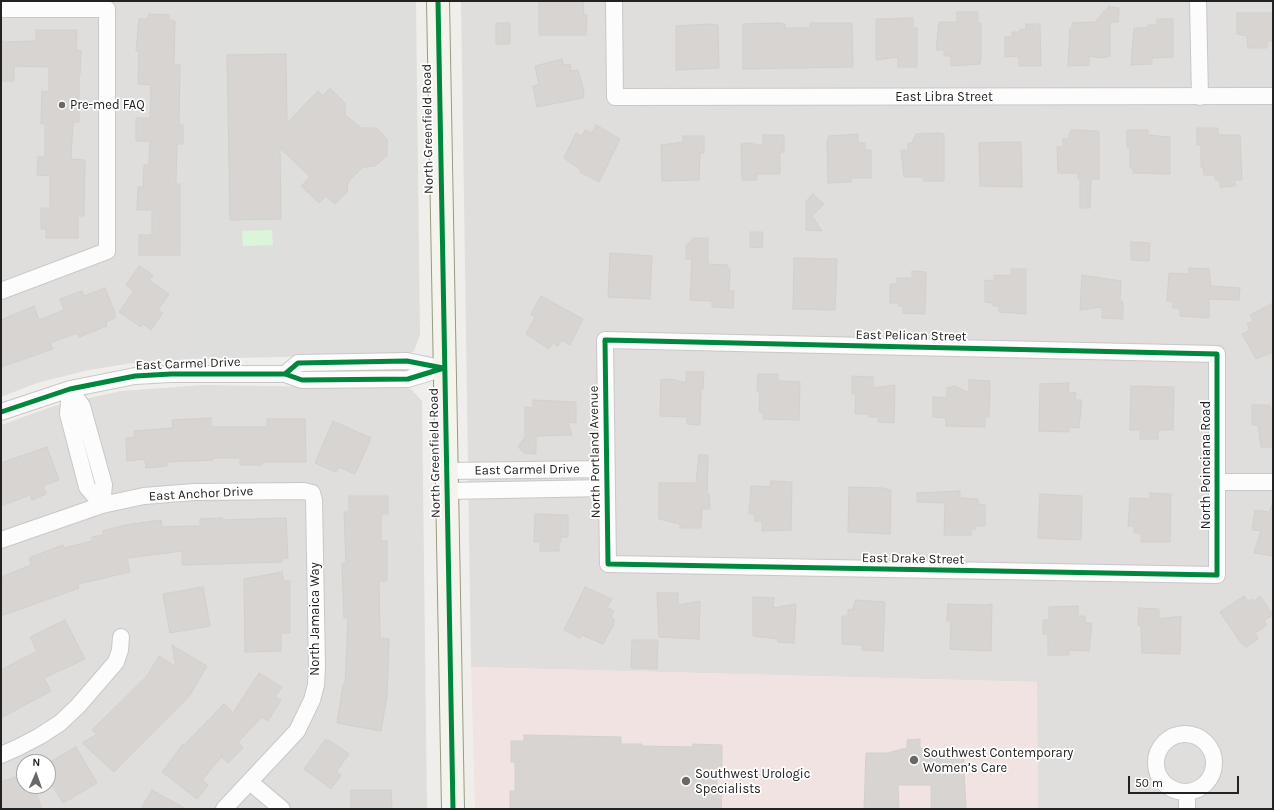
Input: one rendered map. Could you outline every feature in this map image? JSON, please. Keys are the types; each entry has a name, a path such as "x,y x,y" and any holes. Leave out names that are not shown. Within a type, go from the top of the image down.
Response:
{"main road":[{"name":"North Greenfield Road","path":"438,1 453,809"}],"street":[{"name":"East Libra Street","path":"614,1 615,97 1273,96"},
{"path":"1198,1 1200,97"},
{"path":"1,9 108,9 107,250 1,291"},
{"name":"East Pelican Street","path":"605,340 1217,354"},
{"name":"North Portland Avenue","path":"605,340 608,564"},
{"name":"North Poinciana Road","path":"1217,354 1217,575"},
{"name":"East Carmel Drive","path":"1,412 70,389 135,376 178,374 285,374 298,363 408,360 444,368"},
{"path":"70,389 82,406 104,485 102,504"},
{"name":"East Carmel Drive","path":"447,481 606,469"},
{"name":"East Carmel Drive","path":"447,481 607,488"},
{"path":"1218,482 1273,482"},
{"name":"East Anchor Drive","path":"1,540 102,504 169,493 304,491 312,493"},
{"name":"North Jamaica Way","path":"224,809 297,731 312,700 316,685 317,667 314,500 312,493"},
{"name":"East Drake Street","path":"608,564 1217,575"},
{"path":"1,755 20,748 40,736 60,722 78,706 116,662 120,650 121,637"},
{"path":"250,782 282,809"},
{"path":"1187,792 1187,809"}],"shaded area":[{"path":"1,1 192,1 192,359 132,363 89,370 37,383 1,397"},
{"path":"192,1 416,1 420,335 414,351 408,354 192,359"},
{"path":"461,1 1273,1 1273,809 1038,809 1036,682 471,667"},
{"path":"203,385 411,389 422,401 427,809 1,809 1,425 54,406 121,391"},
{"path":"471,667 1037,682 1038,809 475,809"}],"green space":[{"path":"272,230 273,245 243,246 242,231"}],"building":[{"path":"539,1 583,1 584,15 587,15 586,35 539,35"},
{"path":"1109,6 1119,8 1118,22 1110,22 1110,56 1102,58 1089,56 1089,65 1068,66 1070,28 1072,28 1072,23 1095,22"},
{"path":"957,12 978,12 978,23 981,23 980,64 951,66 951,56 944,56 944,50 936,50 939,22 957,22"},
{"path":"1237,13 1273,13 1273,41 1267,41 1267,48 1248,48 1247,36 1237,34"},
{"path":"149,14 169,15 169,20 175,21 174,65 180,65 179,125 183,125 183,144 177,144 176,184 180,184 180,255 139,255 139,235 152,235 152,210 137,210 138,187 143,187 144,165 149,165 150,141 136,141 136,118 150,118 151,85 138,84 139,51 136,51 139,19 148,19"},
{"path":"913,18 913,28 917,28 917,67 898,67 898,57 876,60 876,19"},
{"path":"1157,19 1173,19 1173,57 1152,58 1152,64 1131,65 1134,28 1148,28 1148,25 1157,25"},
{"path":"496,23 510,23 510,44 496,44"},
{"path":"810,23 852,23 853,67 743,69 743,24 785,24 785,28 810,28"},
{"path":"1026,24 1040,24 1041,66 1019,66 1019,56 1005,57 1005,37 1012,37 1012,32 1019,32 1020,29 1026,30"},
{"path":"718,25 719,68 676,70 676,26"},
{"path":"36,30 77,30 76,50 81,50 79,75 79,122 73,122 71,159 85,160 84,216 78,216 78,238 46,238 46,229 41,229 41,208 50,208 50,176 37,175 38,157 45,157 45,124 41,124 42,91 49,92 49,67 14,66 14,81 1,81 1,42 36,41"},
{"path":"286,54 287,123 318,91 323,96 330,88 345,103 345,115 361,128 376,128 387,139 387,156 375,166 363,167 348,182 347,192 335,204 326,196 319,203 301,186 310,177 280,148 281,219 230,220 227,55"},
{"path":"562,59 563,65 570,64 571,71 578,70 584,91 583,98 537,107 533,86 539,85 535,66"},
{"path":"596,125 620,139 599,182 580,172 581,170 564,158 576,133 582,136 585,130 592,133"},
{"path":"1197,128 1218,128 1218,135 1240,135 1242,180 1235,180 1235,186 1220,187 1220,180 1215,180 1215,175 1204,175 1203,166 1201,167 1201,145 1197,145"},
{"path":"1071,130 1099,131 1099,179 1091,179 1090,208 1080,208 1080,179 1078,179 1078,173 1058,173 1057,147 1063,147 1063,139 1068,139"},
{"path":"1127,130 1148,130 1148,135 1170,137 1170,174 1133,173 1133,168 1130,168 1130,147 1127,147"},
{"path":"858,134 858,143 865,143 865,150 871,150 871,178 851,178 851,182 828,183 827,141 829,136"},
{"path":"916,134 944,134 944,181 924,181 923,177 904,177 901,150 908,150 908,143 912,143"},
{"path":"763,135 784,135 784,152 780,152 780,174 757,174 757,180 742,180 741,144 749,143 763,146"},
{"path":"683,136 704,136 704,153 700,153 699,180 662,181 661,145 683,142"},
{"path":"1021,142 1022,187 980,186 979,143"},
{"path":"813,194 824,204 812,216 822,231 806,230 806,201"},
{"path":"750,232 763,232 762,248 750,247"},
{"path":"694,238 708,238 708,264 728,265 728,269 730,269 729,291 734,291 733,308 712,307 712,301 690,300 692,259 686,259 686,245"},
{"path":"1131,242 1150,243 1149,261 1131,260"},
{"path":"610,253 652,256 650,299 608,297"},
{"path":"794,258 837,259 835,310 793,309"},
{"path":"139,266 153,275 149,280 169,294 158,310 163,313 151,330 143,324 141,327 119,312 134,291 126,285"},
{"path":"1189,268 1209,269 1211,286 1240,288 1239,300 1209,299 1209,318 1180,316 1180,308 1173,308 1173,301 1167,301 1169,273 1189,274"},
{"path":"1011,269 1026,269 1026,314 999,312 999,306 993,306 993,303 985,302 985,280 994,281 994,275 1011,276"},
{"path":"912,271 926,272 925,314 903,313 903,306 898,306 898,303 890,303 890,284 897,284 897,278 912,278"},
{"path":"1082,275 1121,281 1120,301 1123,302 1123,319 1102,318 1102,307 1080,310"},
{"path":"105,288 115,313 115,318 106,322 107,326 79,337 77,333 50,343 53,349 1,367 1,320 34,306 39,320 64,310 60,299 82,291 84,296"},
{"path":"541,296 583,319 570,345 562,340 558,346 553,343 549,349 526,334 535,317 531,314"},
{"path":"1273,303 1273,352 1256,359 1242,334 1250,330 1247,324 1253,321 1250,315"},
{"path":"686,372 704,372 703,389 701,389 700,425 687,424 687,417 660,416 661,380 671,379 686,383"},
{"path":"758,374 778,374 778,381 800,382 799,420 763,419 763,412 759,412 760,391 757,391"},
{"path":"852,376 873,377 873,388 895,385 894,423 878,422 878,417 869,417 869,414 855,414 856,394 852,394"},
{"path":"969,380 990,381 989,417 985,417 985,427 946,426 946,418 933,417 933,397 947,398 947,388 955,386 969,393"},
{"path":"1069,383 1068,392 1076,393 1075,400 1082,400 1079,428 1069,427 1069,432 1039,431 1040,384"},
{"path":"1131,386 1174,387 1173,430 1158,430 1158,439 1140,439 1140,430 1130,430"},
{"path":"533,400 576,402 576,423 568,422 572,435 536,436 536,454 524,453 518,447 525,437 525,407 533,408"},
{"path":"1252,405 1270,405 1270,408 1273,408 1273,447 1261,447 1258,425 1252,425"},
{"path":"211,418 211,427 267,427 267,419 305,419 306,462 262,462 262,465 240,465 240,458 213,458 213,460 167,462 167,466 146,468 145,459 127,461 126,438 135,437 134,431 173,428 172,420"},
{"path":"333,421 371,438 355,474 339,467 336,472 315,463"},
{"path":"47,447 59,480 43,486 46,494 32,500 30,495 1,506 1,463"},
{"path":"699,455 708,455 707,494 709,494 710,509 702,509 701,528 680,528 680,524 659,519 659,483 696,483"},
{"path":"771,481 792,482 791,530 762,531 762,521 755,521 755,514 749,514 751,486 770,487"},
{"path":"849,487 883,488 891,490 890,534 848,532"},
{"path":"960,491 960,498 978,499 978,504 985,505 985,526 976,526 976,529 971,529 971,535 944,535 945,503 917,502 917,493"},
{"path":"1150,493 1171,494 1170,542 1141,542 1141,533 1134,533 1134,526 1128,526 1130,498 1150,499"},
{"path":"1040,494 1082,496 1081,540 1038,538"},
{"path":"349,496 388,496 388,514 381,514 381,541 387,541 387,581 379,581 380,638 389,639 387,696 381,731 337,723 343,685 345,685 348,618 344,618 342,563 346,563 344,512 349,512"},
{"path":"1273,503 1273,556 1254,553 1261,531 1252,530 1255,510 1269,512"},
{"path":"535,514 568,515 568,537 561,537 561,542 559,542 559,551 540,551 540,542 534,542"},
{"path":"222,518 222,520 286,518 288,558 282,558 282,562 182,565 182,551 127,558 130,572 78,584 79,588 1,616 1,577 31,565 29,558 63,545 64,548 92,541 92,537 104,535 103,531 125,525 161,520 162,527 200,526 200,519"},
{"path":"282,572 283,581 290,581 290,633 281,633 281,651 245,652 244,579"},
{"path":"203,587 210,626 170,633 163,594"},
{"path":"585,587 612,599 607,607 614,611 611,617 614,619 614,624 603,644 582,635 580,638 564,630"},
{"path":"657,593 678,593 678,605 700,601 699,639 659,637"},
{"path":"1244,596 1248,602 1252,599 1253,602 1260,596 1273,615 1264,620 1267,625 1255,633 1258,639 1246,647 1241,643 1220,612"},
{"path":"753,597 774,598 773,608 796,604 794,643 778,642 778,639 753,636"},
{"path":"856,600 885,602 883,651 862,650 862,645 842,644 842,616 848,616 848,609 852,610"},
{"path":"948,604 992,604 991,651 950,649 951,621 947,621"},
{"path":"1078,606 1078,616 1085,616 1085,623 1092,623 1089,651 1069,650 1069,655 1048,655 1048,634 1043,634 1043,620 1049,620 1049,607"},
{"path":"1139,608 1159,609 1159,619 1181,616 1180,654 1142,653 1141,626 1138,625"},
{"path":"65,620 85,659 44,678 51,691 1,718 1,670 37,651 30,637"},
{"path":"632,640 658,640 657,669 631,668"},
{"path":"172,645 207,666 190,695 114,772 82,743 97,734 92,730 147,676 159,656 176,667"},
{"path":"259,673 282,687 275,697 281,700 268,721 262,717 238,742 243,748 228,763 221,757 202,780 208,785 197,799 162,772 183,744 184,745 224,704 233,713"},
{"path":"524,735 621,737 621,744 642,744 642,746 693,747 693,744 722,745 722,769 717,768 717,794 722,794 721,809 510,809 510,791 515,791 515,762 511,762 511,741 524,741"},
{"path":"920,739 920,748 942,752 963,751 966,809 931,809 931,785 898,785 899,809 864,809 866,753 887,753 907,748 907,740"},
{"path":"325,740 329,740 349,754 336,772 341,775 331,789 304,769"},
{"path":"76,747 97,783 63,803 56,791 56,758"},
{"path":"16,777 16,794 37,794 42,809 1,809 1,782"},
{"path":"152,790 186,809 141,809"},
{"path":"351,790 391,790 392,809 351,809"}],"cycle path":[{"path":"438,1 453,809"},
{"path":"605,340 1217,354 1217,575 608,564 605,340"},
{"path":"285,374 298,363 407,361 443,368"},
{"path":"1,412 70,389 135,376 171,374 285,374 302,380 408,379 444,368"}],"place":[{"name":"Pre-med FAQ","path":"62,105"},
{"name":"Southwest Contemporary Women’s Care","path":"914,760"},
{"name":"Southwest Urologic Specialists","path":"686,781"}]}
